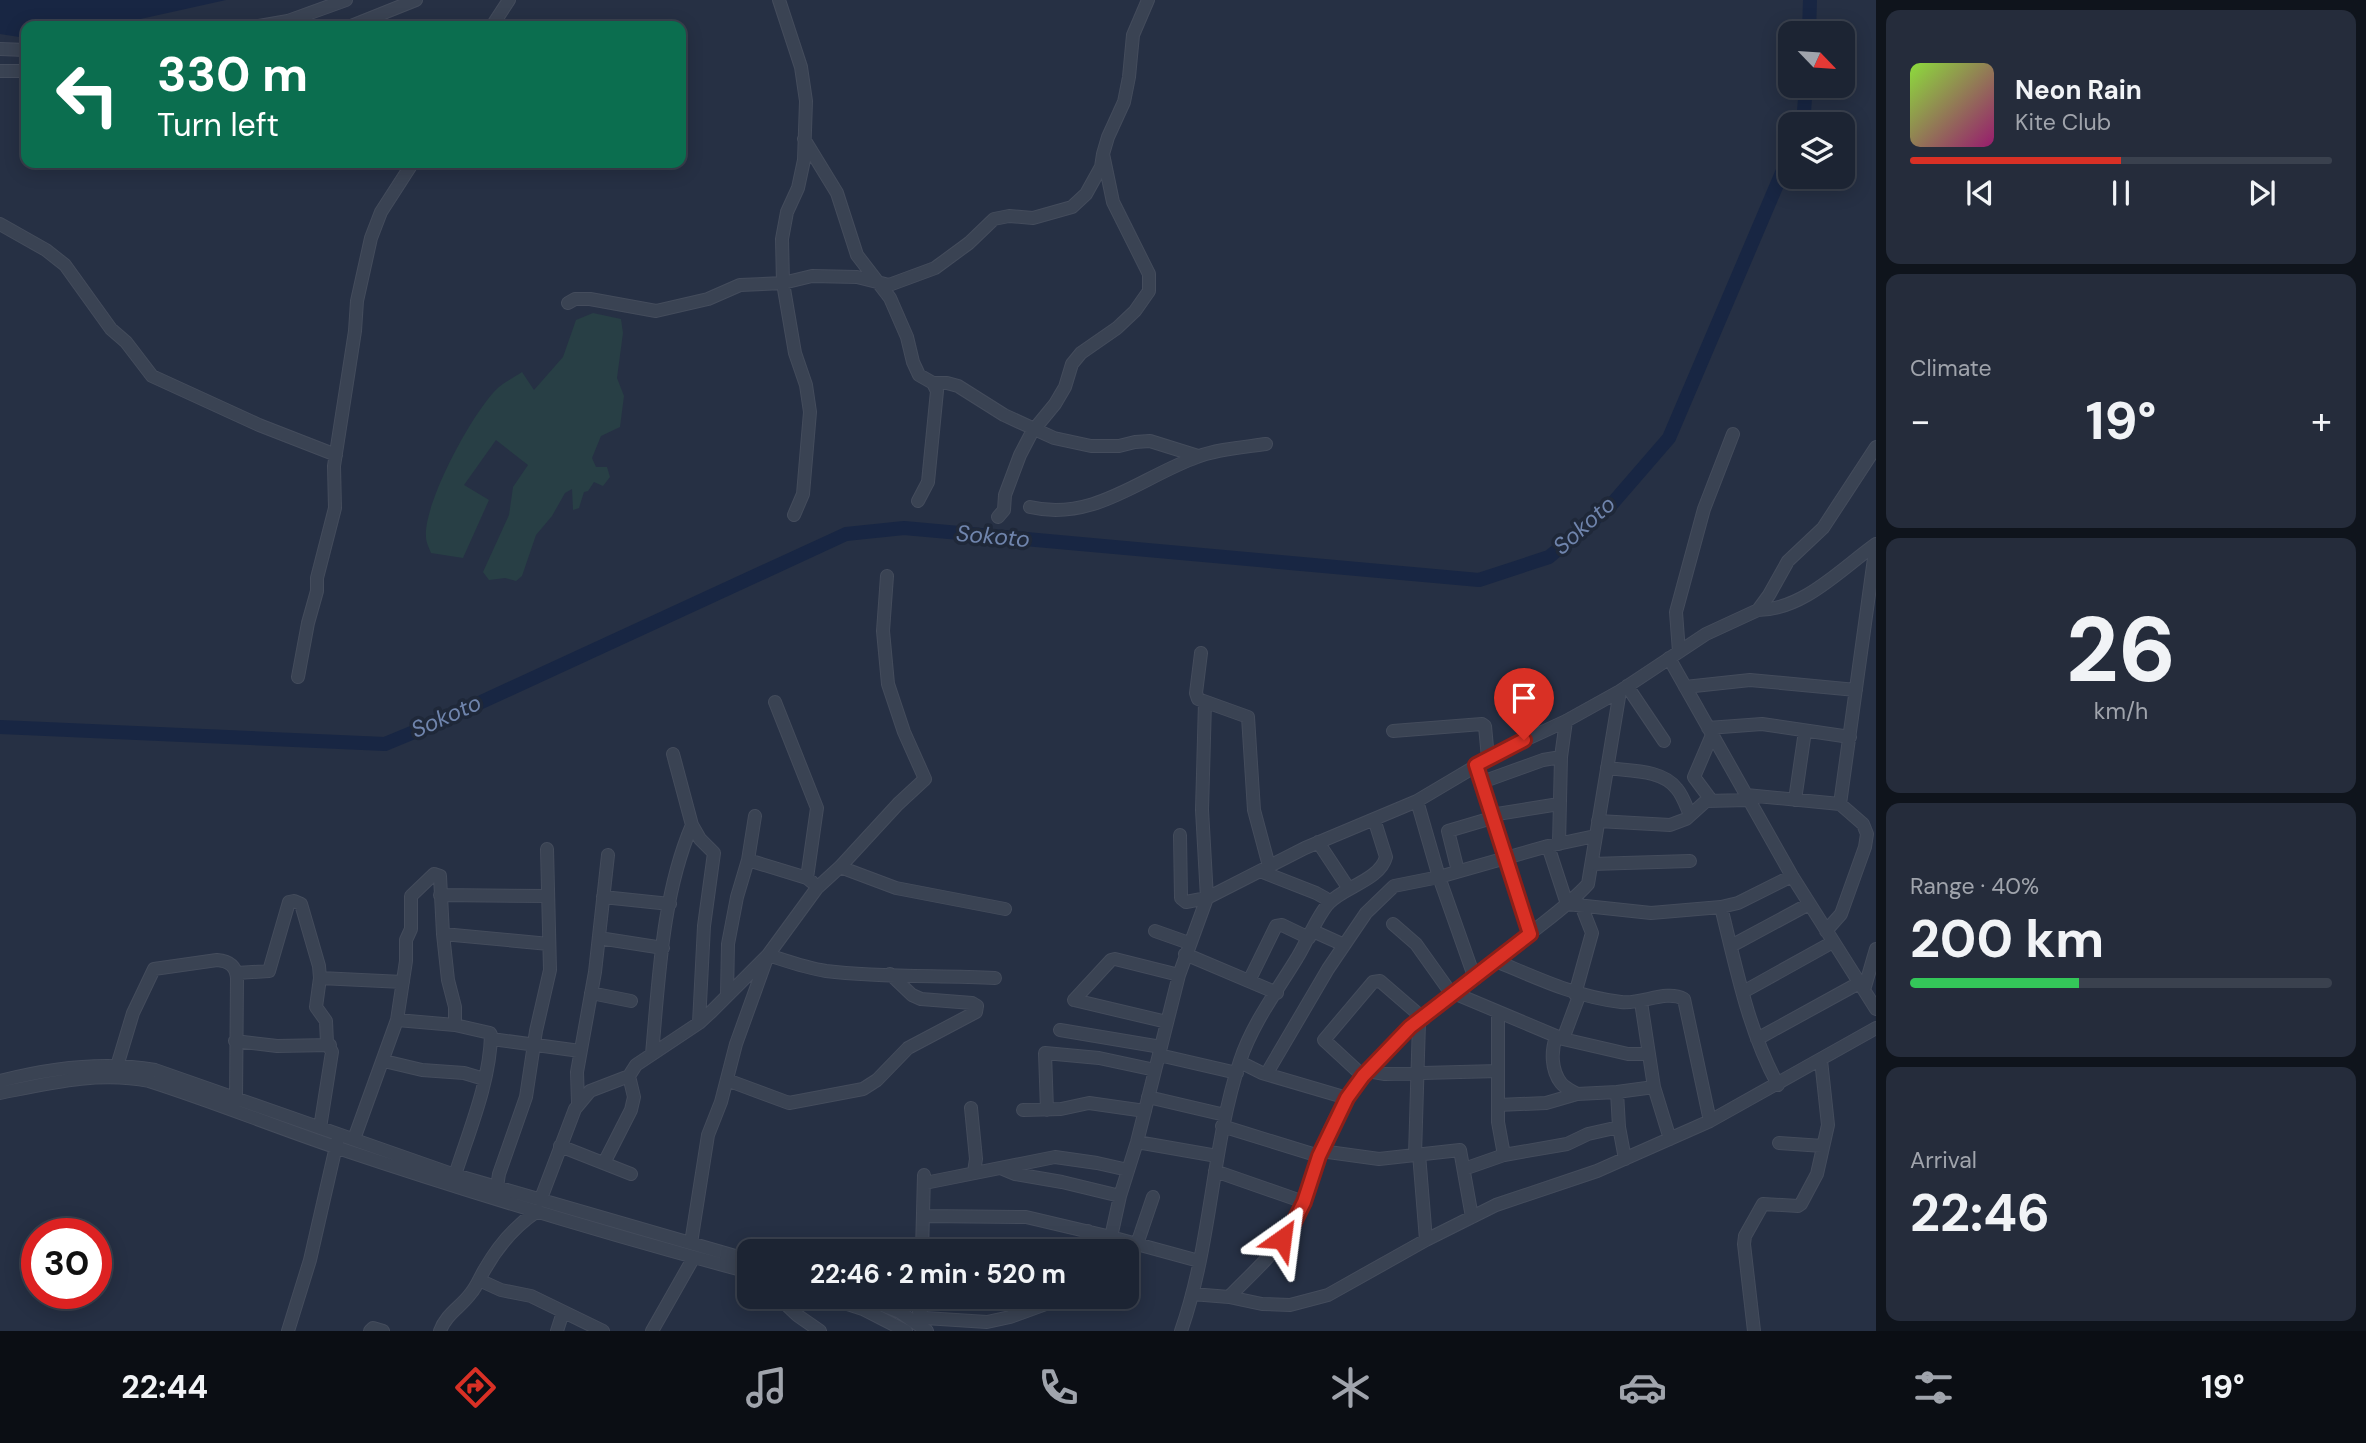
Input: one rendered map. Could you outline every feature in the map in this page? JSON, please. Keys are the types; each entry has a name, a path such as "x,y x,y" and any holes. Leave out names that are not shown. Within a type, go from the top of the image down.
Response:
{"street":[{"path":"288,21 346,0"},
{"path":"364,21 416,0"},
{"path":"495,21 509,0"},
{"path":"779,0 805,85 804,160 798,188 787,212 782,239 783,283 795,353 806,385 810,412 803,494 794,515"},
{"path":"568,303 575,299 590,299 656,311 708,299 740,285 783,283 812,276 824,278 840,275 889,285 935,268 970,243 994,219 1009,216 1033,218 1072,207 1086,194 1101,167 1108,138 1124,102 1133,35 1148,0"},
{"path":"0,49 21,50"},
{"path":"0,71 21,71"},
{"path":"804,139 837,193 857,255 890,298 907,337 919,375 933,383 958,386 984,405 1054,438 1091,446 1150,442 1198,456"},
{"path":"998,517 1004,510 1005,495 1020,455 1034,428 1055,404 1065,387 1072,365 1076,359 1118,328 1135,311 1149,290 1149,274 1113,202 1103,155"},
{"path":"298,677 317,591 317,578 335,508 333,489 336,455 355,331 356,301 371,238 381,212 409,168"},
{"path":"0,224 46,250 65,265 111,328 126,342 152,376 259,425 336,455"},
{"path":"918,501 928,482 937,391 933,383"},
{"path":"1733,434 1704,509 1676,612 1674,655 1685,687 1791,876 1876,1009"},
{"path":"1030,507 1053,512 1093,506 1198,456 1266,443"},
{"path":"1758,610 1788,561 1823,528 1876,447"},
{"path":"1180,835 1181,898 1186,902 1207,898 1318,842 1417,801 1482,761 1566,721 1706,634 1758,610 1771,610 1811,593 1876,544"},
{"path":"1840,804 1876,544"},
{"path":"440,1331 444,1321 471,1293 494,1254 512,1231 538,1206 578,1103 590,1091 629,1076 636,1065 699,1023 768,955 817,888 925,779 904,732 888,684 883,631 887,576"},
{"path":"1201,653 1196,693 1198,699 1248,718 1254,810 1265,868"},
{"path":"1685,687 1750,680 1856,690"},
{"path":"1623,688 1664,741"},
{"path":"1229,1297 1273,1252 1292,1226 1304,1202 1320,1153 1347,1098 1366,1074 1410,1027 1475,979 1588,884 1623,688"},
{"path":"775,702 817,808 807,878"},
{"path":"1111,1237 1179,975 1207,898 1202,810 1205,702"},
{"path":"1566,721 1554,845 1567,904"},
{"path":"1393,732 1482,724 1485,726 1482,782 1530,934"},
{"path":"1710,732 1762,724 1850,737"},
{"path":"1795,800 1805,731"},
{"path":"1710,732 1694,777 1712,800"},
{"path":"673,754 691,825 699,839 714,853 704,926 699,1023"},
{"path":"1482,782 1543,760 1561,757"},
{"path":"1607,768 1663,778 1678,790 1690,815"},
{"path":"1598,821 1670,825 1686,819 1706,801 1748,798 1840,804 1863,824 1867,835 1865,847 1841,914 1830,936 1743,992"},
{"path":"1417,801 1438,877 1475,979"},
{"path":"1458,871 1448,831 1492,816 1559,804"},
{"path":"727,995 728,944 737,897 748,860 755,816"},
{"path":"1181,1331 1199,1261 1223,1120 1238,1067 1250,1036 1328,903 1374,872 1386,859 1374,819"},
{"path":"652,1054 670,904 678,861 691,825"},
{"path":"1267,1073 1344,945 1366,913 1394,886 1595,836"},
{"path":"1318,842 1349,889"},
{"path":"497,1187 526,1097 534,1043 550,970 547,849"},
{"path":"578,1103 577,1072 599,938 608,855"},
{"path":"748,860 807,878 817,888"},
{"path":"1592,864 1690,861"},
{"path":"840,867 896,888 1005,909"},
{"path":"1265,868 1316,893 1328,903"},
{"path":"354,1139 397,1020 406,961 406,940 413,919 411,896 434,874 440,876 443,934 448,980 455,1003 455,1025"},
{"path":"1567,904 1651,913 1721,906 1738,903 1791,876"},
{"path":"440,895 548,896"},
{"path":"603,897 670,904"},
{"path":"237,973 269,971 291,901 301,904 320,978 316,1007 326,1021 327,1043 332,1052 320,1128"},
{"path":"1731,946 1810,904"},
{"path":"1577,1094 1561,1083 1552,1049 1577,995 1592,933 1581,905"},
{"path":"1721,906 1757,1039 1778,1085"},
{"path":"1248,981 1279,924 1344,945"},
{"path":"1393,924 1416,944 1454,995 1559,1038 1628,1054 1649,1054"},
{"path":"1155,931 1248,981 1277,993"},
{"path":"443,934 549,944"},
{"path":"599,938 663,948"},
{"path":"1757,1039 1862,987 1875,952"},
{"path":"768,955 825,971 995,978"},
{"path":"691,1243 706,1143 736,1044 768,955"},
{"path":"1167,1022 1074,1000 1111,960 1115,959 1179,975"},
{"path":"117,1066 133,1013 154,969 227,961 237,973 236,1100"},
{"path":"1496,961 1577,995 1619,1002 1641,1002 1670,995 1685,999 1710,1121"},
{"path":"727,1080 789,1104 863,1089 877,1080 908,1048 976,1012 977,1006 972,1003 916,997 890,974"},
{"path":"320,978 403,982"},
{"path":"1421,1021 1380,981 1373,982 1324,1041 1366,1074 1498,1072"},
{"path":"591,993 631,1001"},
{"path":"1641,1002 1654,1087 1670,1139"},
{"path":"1498,1013 1498,1122 1504,1155"},
{"path":"397,1020 455,1025 490,1033 492,1039 484,1079 455,1175"},
{"path":"1421,1021 1416,1074 1417,1155 1426,1240"},
{"path":"1192,1294 1229,1297 1262,1304 1290,1305 1328,1295 1426,1240 1496,1205 1597,1171 1710,1121 1876,1028"},
{"path":"1060,1030 1267,1073 1347,1098"},
{"path":"492,1039 580,1051"},
{"path":"235,1041 277,1046 330,1045"},
{"path":"1047,1110 1045,1054 1099,1058 1155,1070"},
{"path":"1754,1331 1745,1236 1763,1204 1801,1204 1817,1174 1828,1125 1821,1060"},
{"path":"384,1061 422,1070 464,1073 484,1079"},
{"path":"0,1081 26,1074 83,1067 135,1067 172,1075 320,1128 337,1141 354,1139 497,1187 538,1206 691,1243 737,1263"},
{"path":"604,1163 631,1110 634,1097 629,1076"},
{"path":"0,1093 61,1080 134,1078 694,1257 734,1262"},
{"path":"1498,1105 1546,1103 1577,1094 1654,1087"},
{"path":"1617,1092 1619,1127 1625,1159"},
{"path":"1148,1097 1320,1153 1379,1159 1460,1150 1472,1217"},
{"path":"1023,1110 1047,1110 1088,1102 1145,1111"},
{"path":"971,1108 976,1159 974,1172"},
{"path":"1464,1169 1504,1155 1567,1144 1588,1134 1619,1127"},
{"path":"288,1331 310,1260 337,1141"},
{"path":"1137,1142 1217,1156"},
{"path":"1779,1143 1823,1146"},
{"path":"560,1146 631,1174"},
{"path":"923,1239 924,1178 1003,1169 1021,1162 1055,1157 1128,1170"},
{"path":"1003,1169 1015,1174 1120,1196"},
{"path":"1215,1171 1304,1202"},
{"path":"1139,1239 1153,1197"},
{"path":"924,1216 1026,1217 1118,1239"},
{"path":"1086,1239 1088,1231"},
{"path":"1139,1245 1199,1261"},
{"path":"652,1331 694,1257"},
{"path":"479,1280 501,1290 531,1296 603,1331"},
{"path":"791,1309 820,1331"},
{"path":"860,1309 906,1331"},
{"path":"892,1309 927,1331"},
{"path":"919,1309 925,1318 987,1322 1032,1309"},
{"path":"557,1331 563,1312"},
{"path":"370,1331 373,1328 383,1331"}],"green space":[{"path":"593,313 621,319 623,333 617,378 624,396 620,427 601,436 592,458 596,467 607,467 610,477 603,486 594,482 588,491 584,492 579,508 573,510 572,489 565,493 552,516 536,535 522,576 516,581 505,578 489,580 483,572 509,515 513,487 528,465 496,440 464,485 489,500 463,558 431,553 426,537 433,503 452,458 477,415 499,387 522,372 534,390 563,357 576,320"}],"water":[{"path":"0,0 226,0 132,21 21,21 21,37 0,34"}],"waterway":[{"name":"Sokoto","path":"1809,21 1810,0"},
{"name":"Sokoto","path":"1804,112 1805,98"},
{"name":"Sokoto","path":"0,727 385,744 846,534 904,528 1479,580 1549,557 1611,505 1669,438 1778,182"}],"route":[{"path":"1282,1239 1304,1202 1319,1156 1347,1098 1363,1076 1410,1027 1424,1019 1530,934 1476,765 1524,740"}]}
